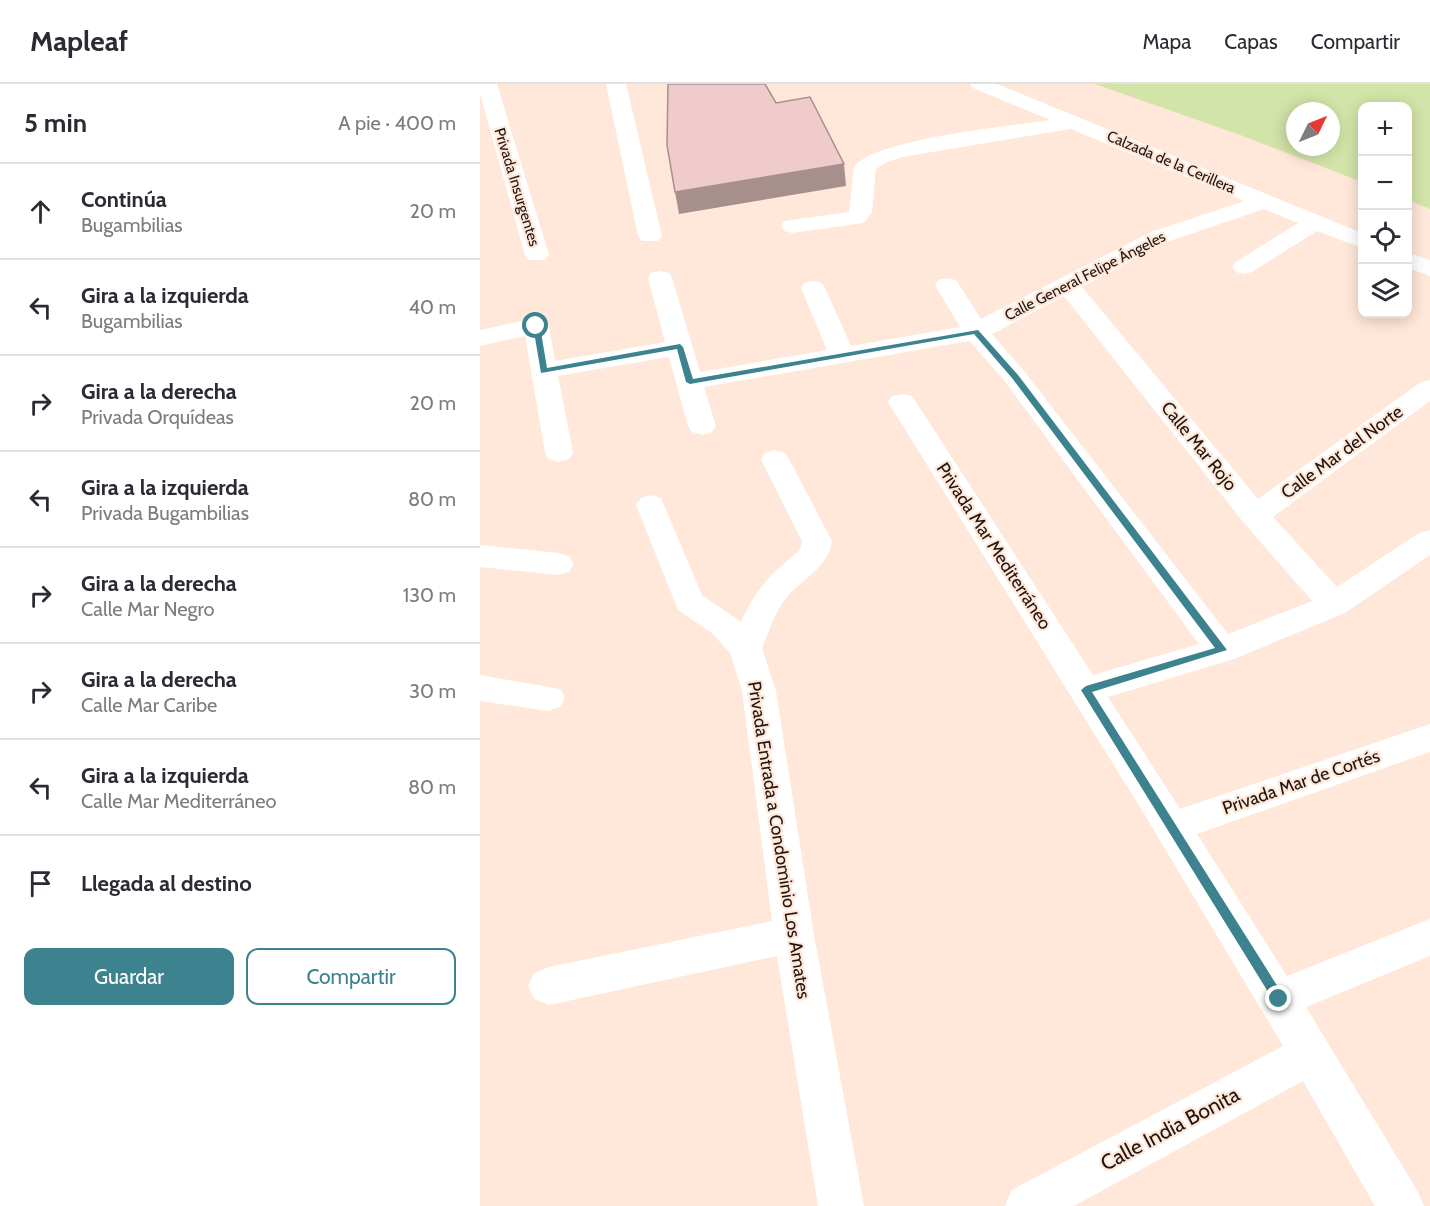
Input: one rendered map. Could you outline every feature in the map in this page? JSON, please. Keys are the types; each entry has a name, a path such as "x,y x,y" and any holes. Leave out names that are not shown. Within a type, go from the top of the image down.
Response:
{"street":[{"name":"Privada Insurgentes","path":"487,84 537,255"},
{"path":"616,84 650,236"},
{"name":"Calzada de la Cerillera","path":"980,84 1358,239"},
{"name":"Calzada de la Cerillera","path":"1021,84 1296,192"},
{"path":"792,226 856,218 861,212 865,167 877,158 898,151 1074,122"},
{"name":"Calle General Felipe Ángeles","path":"690,382 976,332 1159,237 1264,201"},
{"path":"1244,267 1315,222"},
{"path":"1412,239 1430,246"},
{"path":"1412,262 1430,269"},
{"path":"660,278 702,426"},
{"name":"Calle Mar Rojo","path":"1067,284 1255,516 1334,605"},
{"path":"946,285 976,332 1015,377 1222,650"},
{"path":"813,288 842,355"},
{"path":"480,338 536,326 559,453"},
{"path":"544,371 680,347"},
{"name":"Calle Mar del Norte","path":"1255,516 1430,388"},
{"name":"Privada Mar Mediterráneo","path":"902,402 1086,690 1312,1053"},
{"path":"745,648 767,600 783,581 815,555 817,541 774,459"},
{"name":"Privada Entrada a Condominio Los Amates","path":"651,506 689,602 725,626 745,648 759,691 794,935 841,1206"},
{"path":"1086,690 1222,650 1334,605 1430,540"},
{"path":"480,556 558,564"},
{"path":"480,688 548,698"},
{"name":"Privada Mar de Cortés","path":"1172,827 1430,738"},
{"path":"549,986 794,935"},
{"path":"1279,999 1430,937"},
{"path":"1312,1053 1401,1206"},
{"name":"Calle India Bonita","path":"1028,1206 1312,1053"}],"green space":[{"path":"1095,84 1430,84 1430,209 1412,202 1412,102 1358,102 1358,180 1295,156 1340,156 1340,102 1286,102 1286,153"}],"building":[{"path":"668,84 765,84 776,103 810,97 844,164 675,192 667,145"}],"route":[{"path":"536,326 544,371 680,347 690,382 976,332 1015,377 1222,650 1086,690 1279,999"}]}
